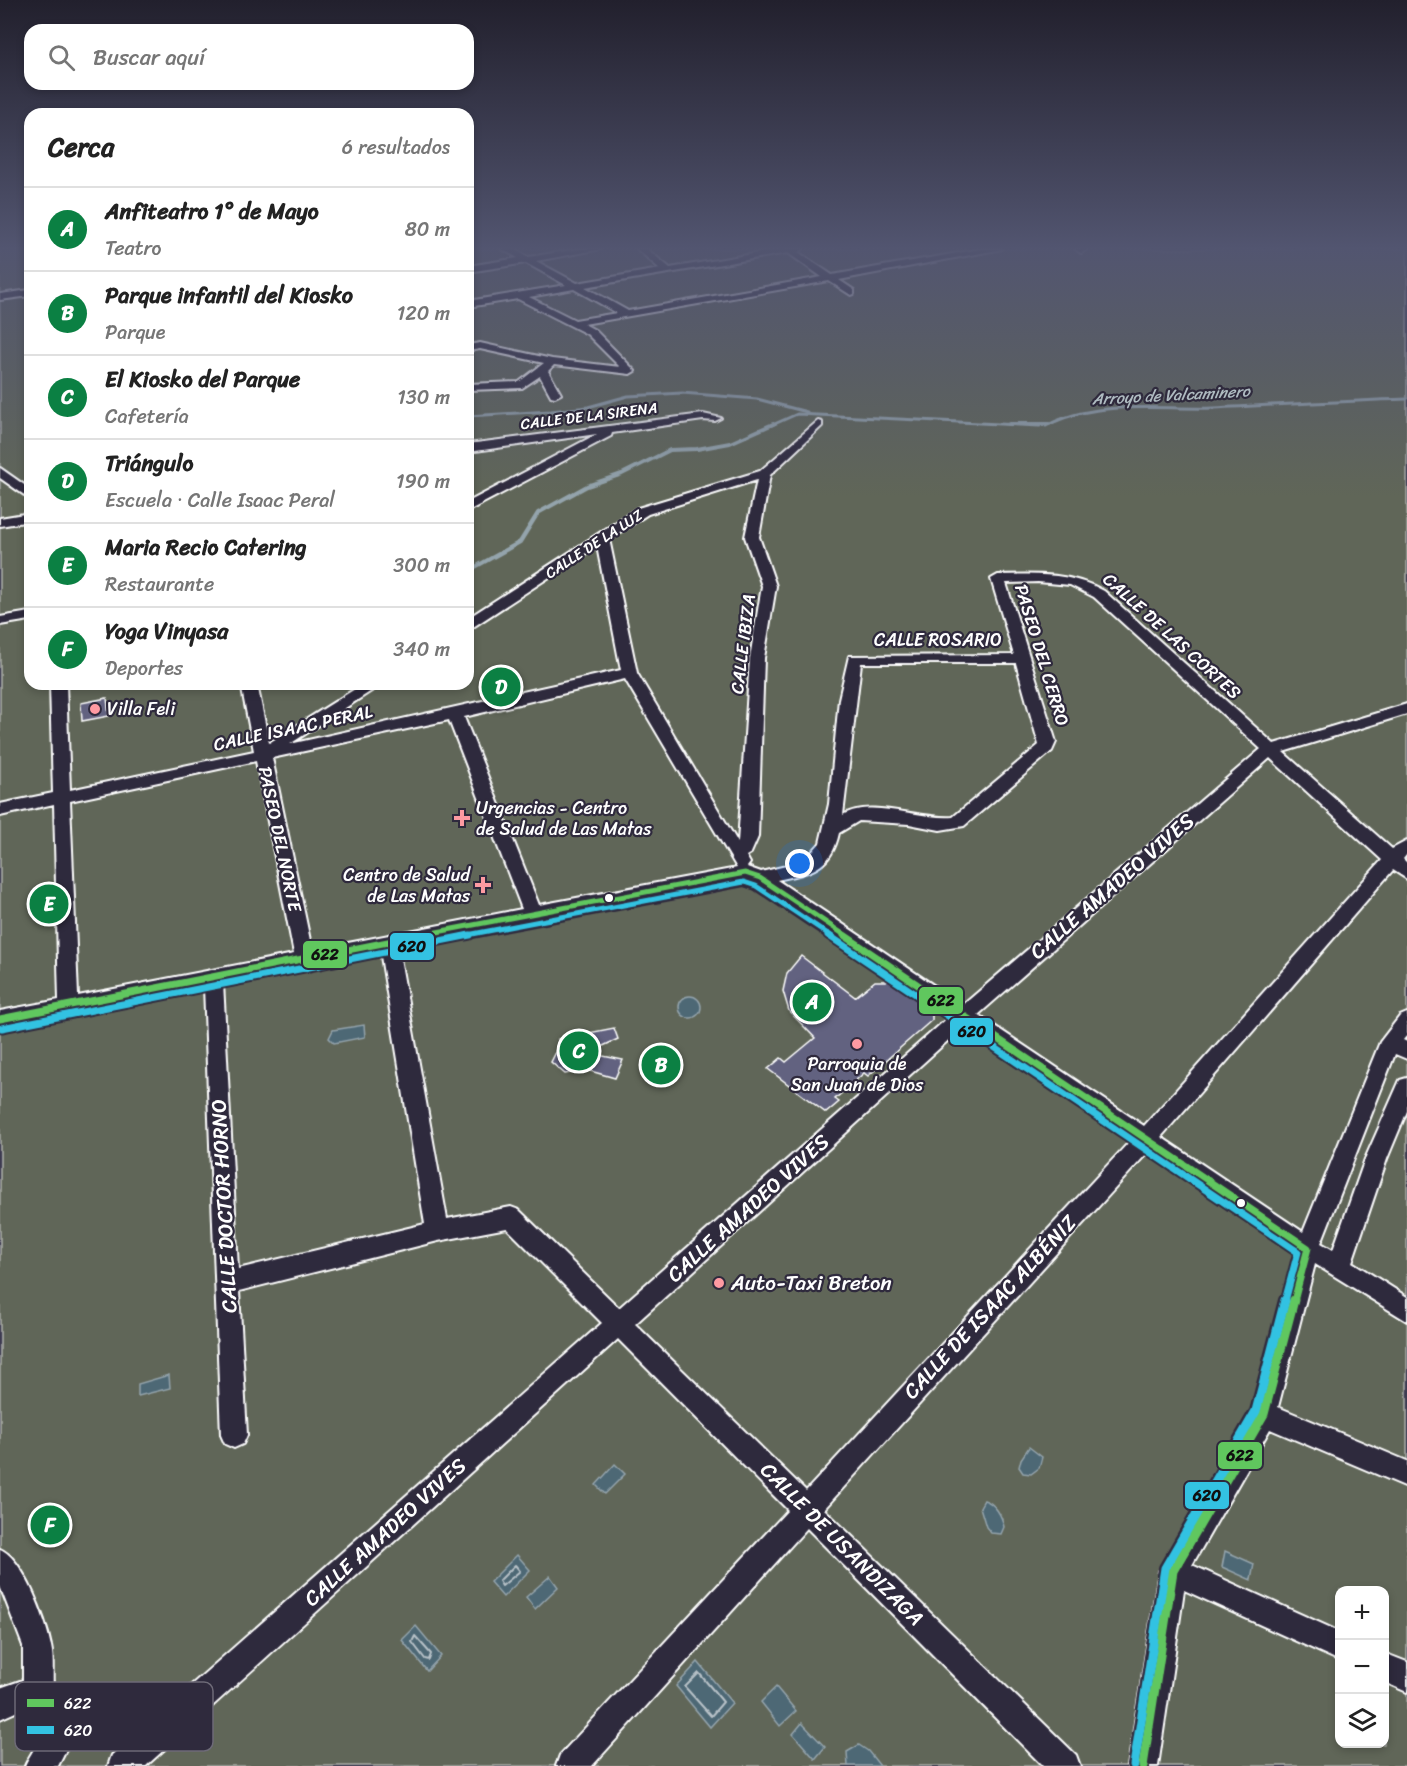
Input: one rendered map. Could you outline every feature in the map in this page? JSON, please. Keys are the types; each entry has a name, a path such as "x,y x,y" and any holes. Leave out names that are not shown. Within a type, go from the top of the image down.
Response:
{"street":[{"path":"474,347 480,346 552,362 630,372 626,365 590,331"},
{"path":"474,387 522,384 552,362"},
{"path":"542,370 555,394"},
{"name":"CALLE DE LA SIRENA","path":"474,447 703,417 715,418"},
{"path":"764,474 818,424"},
{"path":"474,504 614,429"},
{"path":"0,472 24,490"},
{"name":"CALLE DE LA LUZ","path":"474,620 642,511 764,474"},
{"name":"CALLE IBIZA","path":"736,853 745,849 749,837 757,658 769,586 752,537 764,474"},
{"path":"0,522 24,518"},
{"path":"602,538 629,673 736,853 752,875 1146,1137 1308,1248 1407,1310"},
{"name":"PASEO DEL CERRO","path":"831,830 856,815 909,818 940,824 958,822 1046,747 1048,742 998,579"},
{"name":"CALLE DE LAS CORTES","path":"998,579 1065,579 1082,583 1099,594 1271,750 1402,860"},
{"path":"0,621 24,617"},
{"name":"CALLE ROSARIO","path":"831,830 837,804 847,699 854,659 1022,659"},
{"name":"CALLE ISAAC PERAL","path":"0,810 455,714 629,673"},
{"path":"58,690 69,1005"},
{"name":"PASEO DEL NORTE","path":"250,690 304,958"},
{"path":"263,755 365,690"},
{"name":"CALLE AMADEO VIVES","path":"213,1686 964,1015 1257,759 1271,750 1407,709"},
{"path":"455,714 533,913"},
{"path":"0,1019 719,876 752,875 809,867 828,845 831,830"},
{"name":"CALLE DE ISAAC ALBÉNIZ","path":"571,1766 806,1507 1402,860"},
{"path":"227,1283 438,1231 388,942"},
{"name":"CALLE DOCTOR HORNO","path":"213,976 234,1435"},
{"path":"1143,1766 1173,1571 1263,1414 1308,1248 1399,1047 1407,1021"},
{"path":"1340,1266 1376,1159 1407,1086"},
{"name":"CALLE DE USANDIZAGA","path":"438,1231 511,1217 1065,1766"},
{"path":"1263,1414 1407,1474"},
{"path":"0,1563 15,1583 36,1646 38,1682"},
{"path":"1173,1571 1335,1645"},
{"path":"1389,1669 1407,1677"},
{"path":"0,1704 15,1697"},
{"path":"40,1766 50,1751"},
{"name":"CALLE AMADEO VIVES","path":"123,1766 140,1751"}],"green space":[{"path":"0,331 24,331 24,690 474,690 474,331 1407,331 1407,1766 0,1766"}],"water":[{"path":"690,996 698,999 701,1007 698,1015 690,1018 682,1015 679,1007 682,999"},
{"path":"364,1025 365,1037 334,1043 329,1038 333,1030"},
{"path":"169,1375 170,1388 138,1396 138,1384"},
{"path":"1029,1447 1042,1457 1039,1468 1031,1474 1023,1473 1019,1467"},
{"path":"615,1464 625,1474 605,1494 596,1485"},
{"path":"984,1500 995,1507 1000,1514 1004,1527 1001,1534 991,1533 986,1527 980,1507"},
{"path":"1225,1551 1254,1564 1251,1580 1222,1567"},
{"path":"517,1555 530,1570 503,1597 490,1582"},
{"path":"550,1576 558,1587 535,1609 526,1597"},
{"path":"416,1626 441,1656 427,1671 402,1640"},
{"path":"698,1662 732,1703 710,1727 676,1686"},
{"path":"776,1687 796,1711 780,1726 761,1702"},
{"path":"802,1723 825,1747 815,1759 793,1734"},
{"path":"859,1745 868,1751 880,1766 848,1766 847,1752"}],"building":[{"name":"Villa Feli","path":"107,698 109,716 82,721 81,703"},
{"name":"Parroquia de San Juan de Dios","path":"801,956 855,997 875,981 893,981 932,1006 932,1020 868,1076 864,1073 835,1099 839,1102 826,1113 768,1069 781,1058 786,1062 815,1038 789,1011 783,991 787,973"},
{"path":"614,1028 618,1039 588,1053 623,1060 615,1078 587,1070 565,1074 551,1062 559,1046 558,1039"}],"waterway":[{"path":"474,416 588,407 628,396 682,393 757,399 807,412"},
{"name":"Arroyo de Valcaminero","path":"1046,426 1086,412 1107,409 1214,408 1407,399"},
{"name":"Arroyo de Valcaminero","path":"770,426 797,414 1040,426"},
{"path":"474,568 520,542 538,513 587,486 622,474 670,450 697,449 730,443 773,424"},
{"name":"Arroyo de Valcaminero","path":"1009,424 1049,424"}],"transit line":[{"name":"622","path":"0,1019 719,876 745,873 760,878 1308,1248 1264,1414 1173,1571 1143,1766"},
{"name":"620","path":"2,1028 720,885 744,882 756,886 1298,1252 1256,1411 1165,1568 1134,1765"}],"place":[{"name":"Triángulo","path":"501,687"},
{"name":"Villa Feli","path":"95,709"},
{"name":"Urgencias - Centro de Salud de Las Matas","path":"462,818"},
{"name":"Centro de Salud de Las Matas","path":"483,885"},
{"name":"Maria Recio Catering","path":"49,904"},
{"name":"Anfiteatro 1° de Mayo","path":"812,1002"},
{"name":"Parroquia de San Juan de Dios","path":"857,1044"},
{"name":"El Kiosko del Parque","path":"579,1051"},
{"name":"Parque infantil del Kiosko","path":"661,1065"},
{"name":"Auto-Taxi Breton","path":"719,1283"},
{"name":"Yoga Vinyasa","path":"50,1525"}]}
